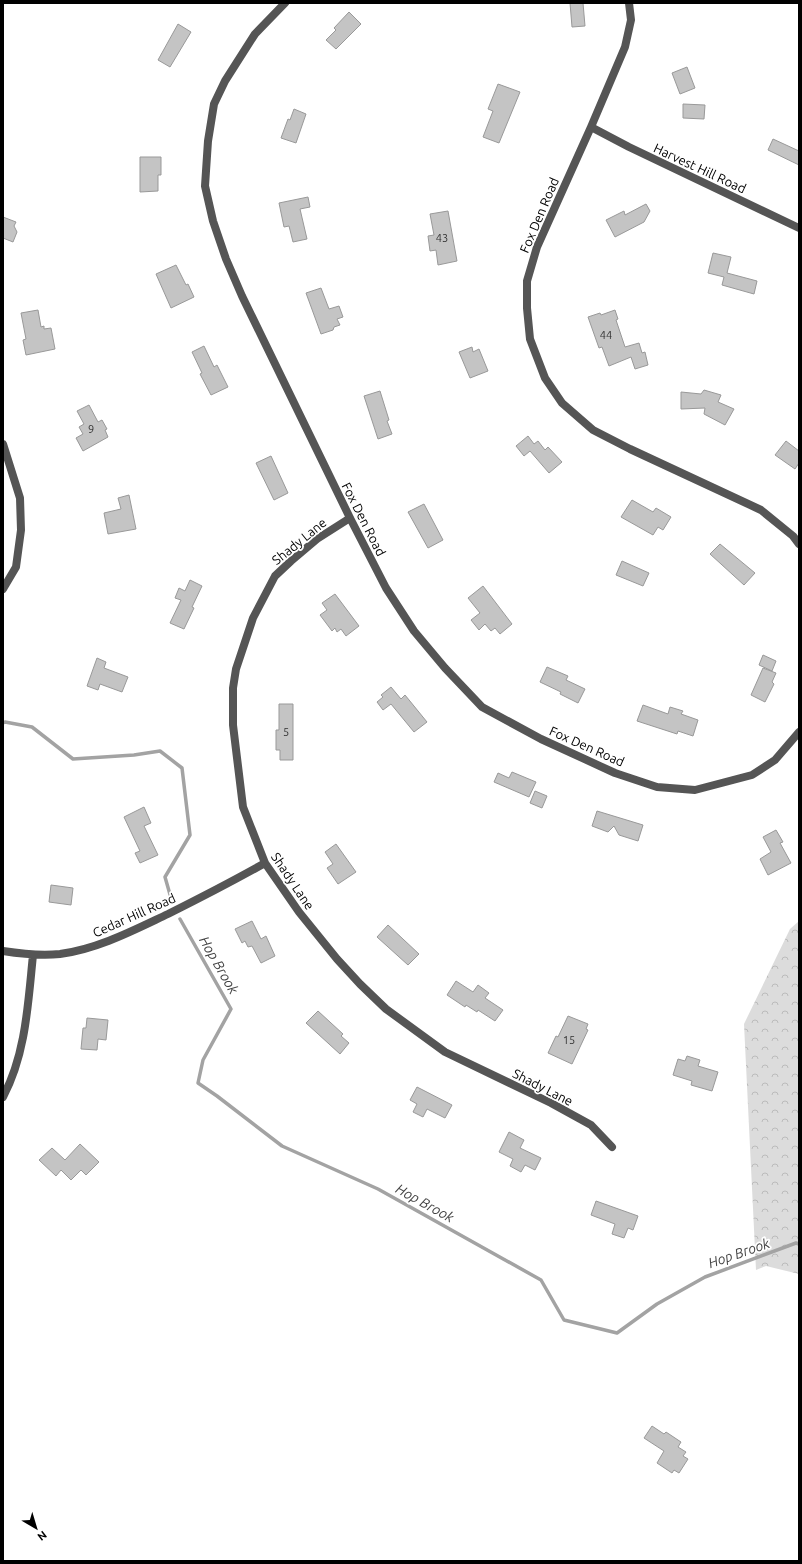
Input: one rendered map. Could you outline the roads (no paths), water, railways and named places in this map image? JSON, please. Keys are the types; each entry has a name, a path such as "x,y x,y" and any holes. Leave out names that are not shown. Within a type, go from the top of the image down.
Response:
{"street":[{"name":"Fox Den Road","path":"285,3 255,34 225,81 214,104 208,141 205,186 212,221 228,265 246,304 350,518 386,588 414,631 445,668 482,707 541,739 616,773 657,787 695,790 752,775 775,760 799,732"},
{"name":"Fox Den Road","path":"629,3 631,20 625,47 592,127 537,247 527,280 527,308 530,339 545,378 562,403 594,430 630,449 761,510 793,536 799,544"},
{"name":"Harvest Hill Road","path":"592,127 629,147 799,228"},
{"path":"3,444 20,498 21,530 16,567 3,589"},
{"name":"Shady Lane","path":"350,518 317,539 276,576 253,618 236,669 233,688 233,725 243,807 265,863 299,912 337,959 386,1009 445,1052 551,1103 591,1125 612,1146"},
{"name":"Cedar Hill Road","path":"3,951 33,955 60,954 87,949 120,936 194,901 265,863"},
{"path":"3,1097 11,1082 22,1042 33,955"}],"waterway":[{"name":"Hop Brook","path":"3,723 5,722 32,727 73,759 134,755 160,751 182,768 190,835 165,877 171,898"},
{"name":"Hop Brook","path":"180,919 231,1009 203,1060 198,1083 282,1146 378,1189 541,1280 564,1320 617,1333 657,1304 705,1277 796,1243 799,1244"}]}
